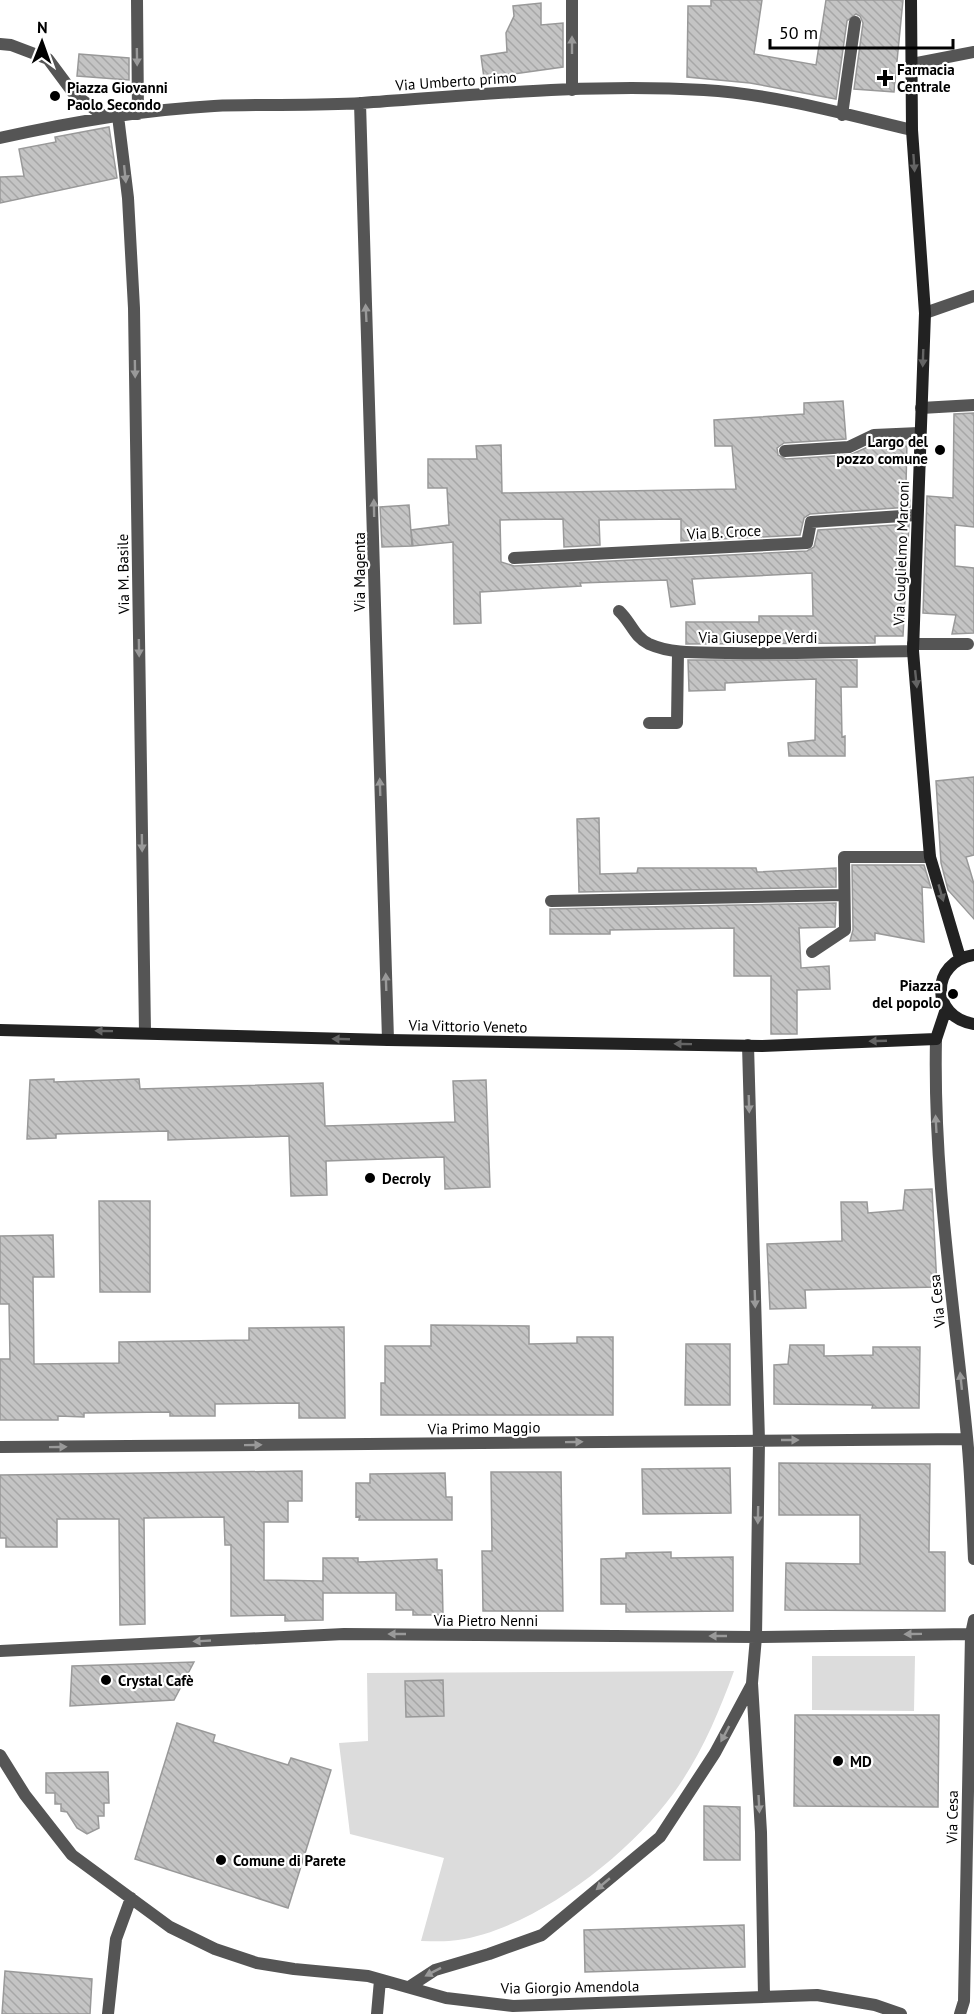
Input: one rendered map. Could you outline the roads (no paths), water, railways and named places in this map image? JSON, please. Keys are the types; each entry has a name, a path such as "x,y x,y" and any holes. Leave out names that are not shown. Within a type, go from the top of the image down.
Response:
{"street":[{"path":"137,0 138,114"},
{"path":"572,0 572,90"},
{"name":"Via Guglielmo Marconi","path":"911,0 912,130 925,313 913,648 930,857 960,958"},
{"path":"842,115 855,22"},
{"path":"0,44 11,45 48,59 74,94 105,117"},
{"path":"912,64 974,52"},
{"name":"Via Umberto primo","path":"0,138 81,120 240,105 360,103 494,92 572,90 704,90 779,100 912,130"},
{"name":"Via Magenta","path":"360,103 388,1040"},
{"name":"Via M. Basile","path":"118,116 128,198 134,308 145,1032"},
{"path":"925,313 974,296"},
{"path":"921,408 974,405"},
{"path":"785,451 849,447 874,435 920,434"},
{"name":"Via B. Croce","path":"514,558 807,543 811,522 917,515"},
{"name":"Via Giuseppe Verdi","path":"619,611 627,618 634,634 649,644 678,652 768,654 968,644"},
{"path":"649,723 677,723 678,652"},
{"path":"812,952 845,930 844,857 930,857"},
{"path":"551,901 844,895"},
{"path":"974,955 960,958 948,967 941,980 941,995 946,1009 964,1023 974,1024"},
{"path":"936,1039 946,1009"},
{"name":"Via Vittorio Veneto","path":"0,1030 388,1040 748,1045 936,1039"},
{"name":"Via Cesa","path":"936,1039 935,1107 939,1183 968,1439 974,1559"},
{"path":"748,1045 759,1441 756,1637 752,1683 761,1832 764,1997"},
{"name":"Via Primo Maggio","path":"0,1447 968,1439"},
{"name":"Via Cesa","path":"960,2014 964,2001 971,1634 974,1620"},
{"name":"Via Pietro Nenni","path":"0,1651 344,1634 756,1637 971,1634"},
{"path":"409,1987 435,1970 542,1935 660,1837 715,1753 752,1683"},
{"name":"Via Giorgio Amendola","path":"0,1755 25,1795 72,1855 170,1927 215,1949 257,1963 368,1976 446,1998 513,2006 817,1995 875,2005 901,2014"},
{"path":"108,2014 116,1938 130,1898"},
{"path":"377,2014 380,1980"}],"place":[{"name":"Farmacia Centrale","path":"885,78"},
{"name":"Piazza Giovanni Paolo Secondo","path":"55,96"},
{"name":"Largo del pozzo comune","path":"940,450"},
{"name":"Piazza del popolo","path":"953,994"},
{"name":"Decroly","path":"370,1178"},
{"name":"Crystal Cafè","path":"106,1680"},
{"name":"MD","path":"838,1761"},
{"name":"Comune di Parete","path":"221,1860"}]}
